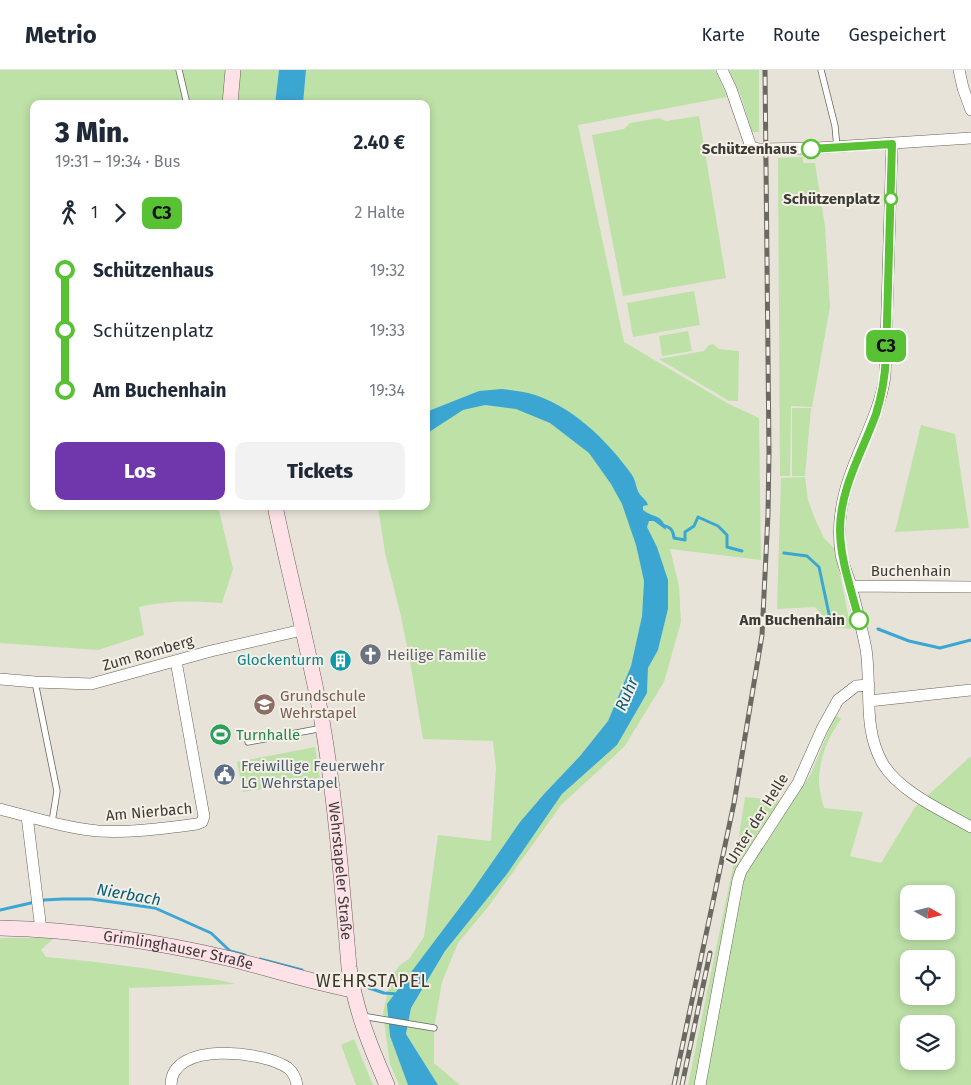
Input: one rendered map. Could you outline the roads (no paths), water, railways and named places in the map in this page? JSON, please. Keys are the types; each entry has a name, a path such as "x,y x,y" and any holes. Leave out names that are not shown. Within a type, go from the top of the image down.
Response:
{"main road":[{"path":"230,100 233,70"},
{"name":"Wehrstapeler Straße","path":"276,510 323,728 334,813 348,967 353,990 365,1016 366,1036 387,1085"},
{"name":"Grimlinghauser Straße","path":"0,928 115,936 150,942 229,958 353,990"}],"street":[{"path":"722,70 731,89 751,146 766,150 971,138"},
{"path":"959,70 971,110"},
{"path":"892,144 886,348 883,388 875,416 847,486 841,513 842,555 866,649 869,685 869,723 873,740 883,764 900,784 971,827"},
{"name":"Buchenhain","path":"851,586 971,587"},
{"name":"Zum Romberg","path":"0,679 92,684 302,630"},
{"name":"Am Nierbach","path":"0,809 88,830 121,831 202,822 203,810 176,661"},
{"name":"Unter der Helle","path":"700,1085 741,871 798,783 822,729 838,700 856,686 869,685"},
{"path":"869,701 971,690"},
{"path":"27,816 42,930"},
{"path":"171,1085 172,1075 182,1064 200,1056 226,1053 280,1064 293,1074 297,1085"}],"lane":[{"path":"179,70 186,100"},
{"path":"821,70 832,112 837,147"},
{"path":"35,682 58,791 52,822"},
{"path":"248,742 323,728"},
{"path":"365,1016 434,1028"}],"water":[{"path":"279,70 306,70 303,100 275,100"},
{"name":"Ruhr","path":"502,389 519,391 544,398 587,425 612,449 633,477 639,493 647,503 648,505 643,506 643,510 663,521 665,525 666,530 654,521 649,521 647,527 657,547 668,580 668,609 658,650 648,668 647,693 617,745 562,794 507,874 445,951 411,1008 406,1034 438,1085 408,1085 390,1036 387,1004 470,894 520,822 580,756 608,721 631,666 642,616 644,581 636,545 622,504 611,484 589,453 550,423 516,409 485,405 463,410 430,431 430,410 479,391"}],"waterway":[{"path":"662,525 671,529 674,538 685,540 685,532 694,526 698,517 718,526 727,535 727,547 742,551"},
{"path":"784,553 807,556 819,567 829,614 844,622"},
{"path":"878,629 909,641 940,648 971,640"},
{"name":"Nierbach","path":"0,910 44,900 63,899 91,899 155,908 211,933 230,951 245,955"},
{"name":"Nierbach","path":"260,959 302,970"},
{"name":"Nierbach","path":"369,988 384,993 398,994"}],"railway":[{"path":"674,1085 734,803 762,635 769,452 765,70"},
{"path":"682,1085 710,953"}],"place":[{"name":"Schützenhaus","path":"811,149"},
{"name":"Schützenplatz","path":"891,199"},
{"name":"Am Buchenhain","path":"859,620"},
{"name":"Heilige Familie","path":"371,655"},
{"name":"Glockenturm","path":"340,660"},
{"name":"Grundschule Wehrstapel","path":"264,705"},
{"name":"Turnhalle","path":"220,735"},
{"name":"Freiwillige Feuerwehr LG Wehrstapel","path":"225,775"}],"district":[{"name":"WEHRSTAPEL","path":"373,981"}]}
